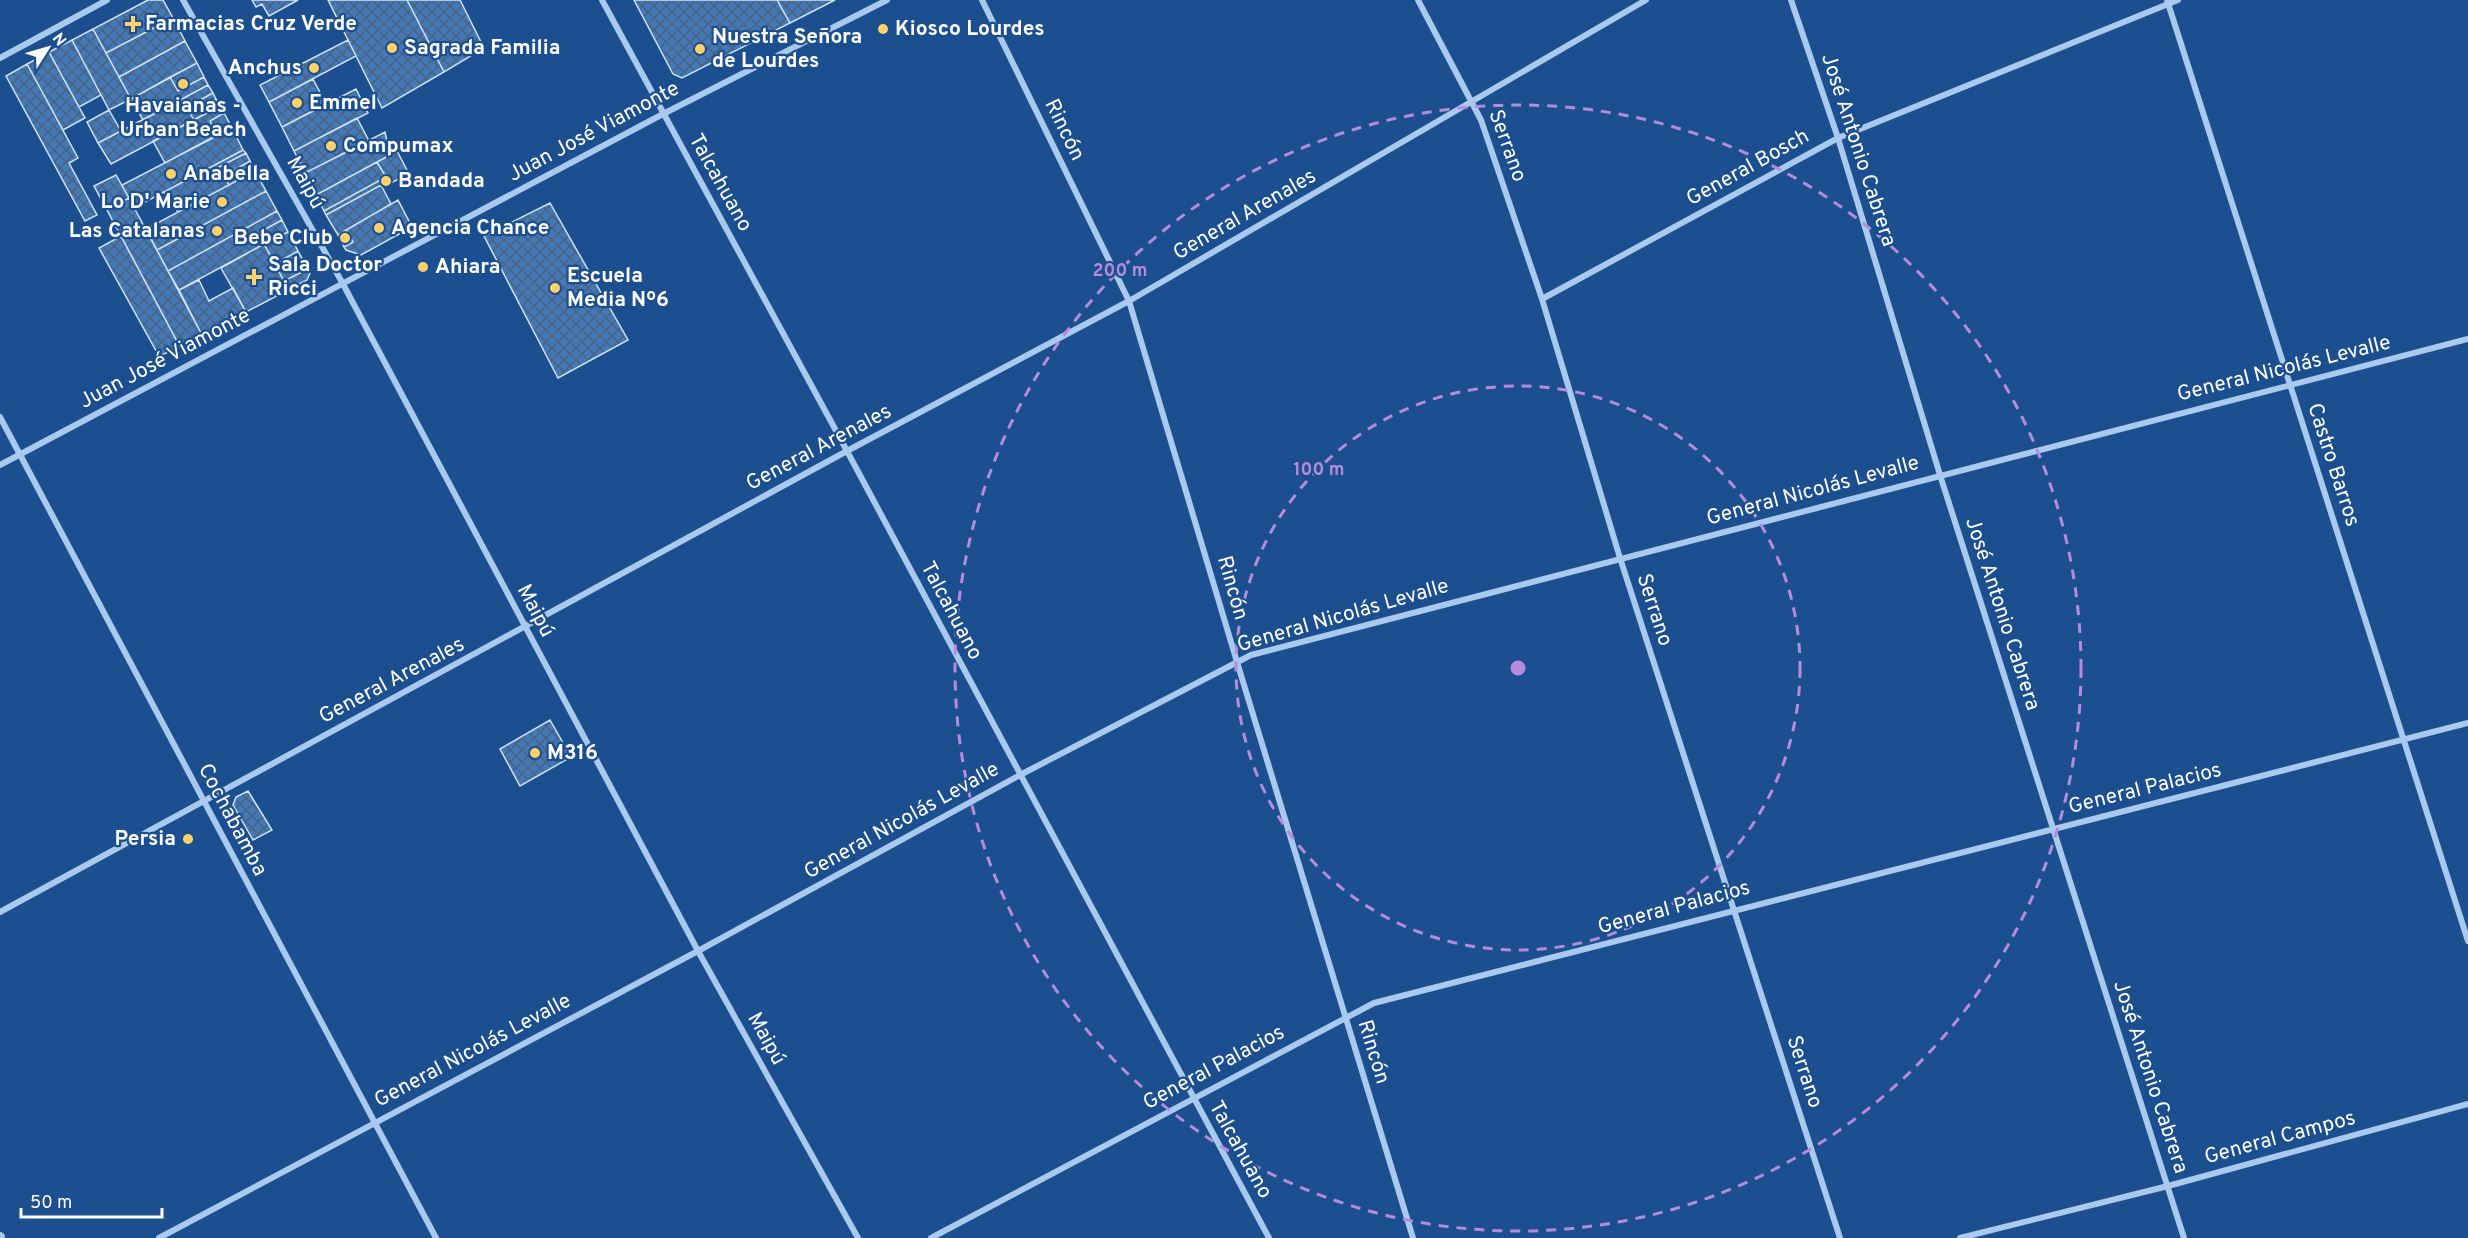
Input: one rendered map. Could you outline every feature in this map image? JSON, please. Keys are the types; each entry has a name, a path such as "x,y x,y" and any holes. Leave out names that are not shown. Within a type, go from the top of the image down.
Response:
{"street":[{"path":"0,58 107,0"},
{"name":"Maipú","path":"183,0 343,284 698,951 858,1238"},
{"name":"Talcahuano","path":"602,0 1269,1238"},
{"name":"Juan José Viamonte","path":"0,465 663,114 887,0"},
{"name":"Rincón","path":"982,0 1129,301 1413,1238"},
{"name":"Serrano","path":"1418,0 1473,101 1542,299 1620,558 1840,1238"},
{"name":"General Arenales","path":"0,912 847,451 1129,301 1646,0"},
{"name":"José Antonio Cabrera","path":"1791,0 1838,138 1940,475 2184,1238"},
{"name":"General Bosch","path":"1542,299 1838,138 2167,2 2178,0"},
{"name":"Castro Barros","path":"2167,2 2468,941"},
{"name":"General Nicolás Levalle","path":"159,1238 698,951 1020,775 1237,662 1272,649 2468,339"},
{"name":"Cochabamba","path":"0,417 436,1238"},
{"name":"General Palacios","path":"931,1238 1374,1003 1734,909 2054,830 2468,723"},
{"name":"General Campos","path":"1960,1238 2168,1186 2468,1104"}],"building":[{"name":"Farmacias Cruz Verde","path":"148,0 163,0 173,18 106,53 93,29"},
{"path":"252,0 298,0 269,16 262,4 256,7"},
{"name":"Sagrada Familia","path":"328,0 407,0 444,72 382,108"},
{"path":"407,0 460,0 484,48 444,72"},
{"name":"Nuestra Señora de Lourdes","path":"634,0 777,0 790,23 682,78 673,74"},
{"path":"777,0 835,0 790,23"},
{"path":"173,18 185,41 119,77 106,53"},
{"path":"93,29 131,99 109,110 72,40"},
{"path":"72,40 101,95 79,107 49,52"},
{"name":"Anchus","path":"348,40 356,56 269,102 260,85"},
{"path":"185,41 197,63 131,99 119,77"},
{"path":"49,52 85,118 63,130 27,64"},
{"name":"Havaianas - Urban Beach","path":"197,63 204,77 178,91 170,77"},
{"path":"27,64 78,158 69,163 97,215 85,221 6,76"},
{"path":"170,77 178,91 204,77 208,85 143,120 131,99"},
{"name":"Emmel","path":"313,79 326,104 282,127 269,102"},
{"path":"208,85 213,93 187,107 182,99"},
{"path":"356,89 368,113 294,151 282,127"},
{"path":"213,93 216,99 190,113 194,120 111,164 98,143 182,99 187,107"},
{"path":"216,99 220,106 194,120 190,113"},
{"path":"220,106 224,113 210,121 217,135 165,163 153,141"},
{"path":"109,110 121,131 98,143 87,122"},
{"path":"224,113 232,128 217,135 210,121"},
{"name":"Compumax","path":"357,118 369,141 305,173 294,151"},
{"name":"Anabella","path":"232,128 243,150 134,208 122,185"},
{"path":"385,132 390,155 316,195 305,173"},
{"path":"243,150 246,153 219,167 229,185 178,212 164,192"},
{"name":"Bandada","path":"397,151 409,174 387,185 381,185 326,215 324,211 386,177 377,162"},
{"path":"246,153 250,161 224,176 219,167"},
{"path":"250,161 255,171 229,185 224,176"},
{"path":"377,162 386,177 324,211 316,195"},
{"name":"Lo D' Marie","path":"255,171 266,191 157,250 146,229"},
{"path":"116,175 129,198 107,210 94,186"},
{"path":"381,185 391,204 338,235 326,215"},
{"name":"Las Catalanas","path":"266,191 277,211 168,271 157,250"},
{"path":"129,198 202,335 180,347 107,210"},
{"name":"Agencia Chance","path":"398,200 412,227 361,255 346,250 344,247 353,242 346,230"},
{"name":"Escuela Media Nº6","path":"550,203 628,340 558,378 484,236"},
{"path":"277,211 282,220 258,233 264,244 179,290 168,271"},
{"path":"282,220 288,232 264,244 258,233"},
{"name":"Bebe Club","path":"346,230 353,242 344,247 338,235"},
{"path":"288,232 298,251 275,264 264,244"},
{"path":"121,236 180,347 159,356 99,248"},
{"name":"Sala Doctor Ricci","path":"264,244 284,281 308,269 310,273 307,280 246,312 221,268"},
{"path":"298,251 308,269 284,281 275,264"},
{"path":"199,280 209,301 233,288 246,312 202,335 179,290"},
{"name":"M316","path":"550,720 571,757 520,786 500,749"},
{"path":"248,791 272,830 253,840 233,805 236,797"}],"place":[{"name":"Farmacias Cruz Verde","path":"133,24"},
{"name":"Kiosco Lourdes","path":"883,29"},
{"name":"Sagrada Familia","path":"392,48"},
{"name":"Nuestra Señora de Lourdes","path":"700,49"},
{"name":"Anchus","path":"314,68"},
{"name":"Havaianas - Urban Beach","path":"183,84"},
{"name":"Emmel","path":"297,103"},
{"name":"Compumax","path":"331,146"},
{"name":"Anabella","path":"171,174"},
{"name":"Bandada","path":"386,181"},
{"name":"Lo D' Marie","path":"222,202"},
{"name":"Agencia Chance","path":"379,228"},
{"name":"Las Catalanas","path":"217,231"},
{"name":"Bebe Club","path":"345,238"},
{"name":"Ahiara","path":"423,267"},
{"name":"Sala Doctor Ricci","path":"254,277"},
{"name":"Escuela Media Nº6","path":"555,288"},
{"name":"M316","path":"535,753"},
{"name":"Persia","path":"188,839"}]}
